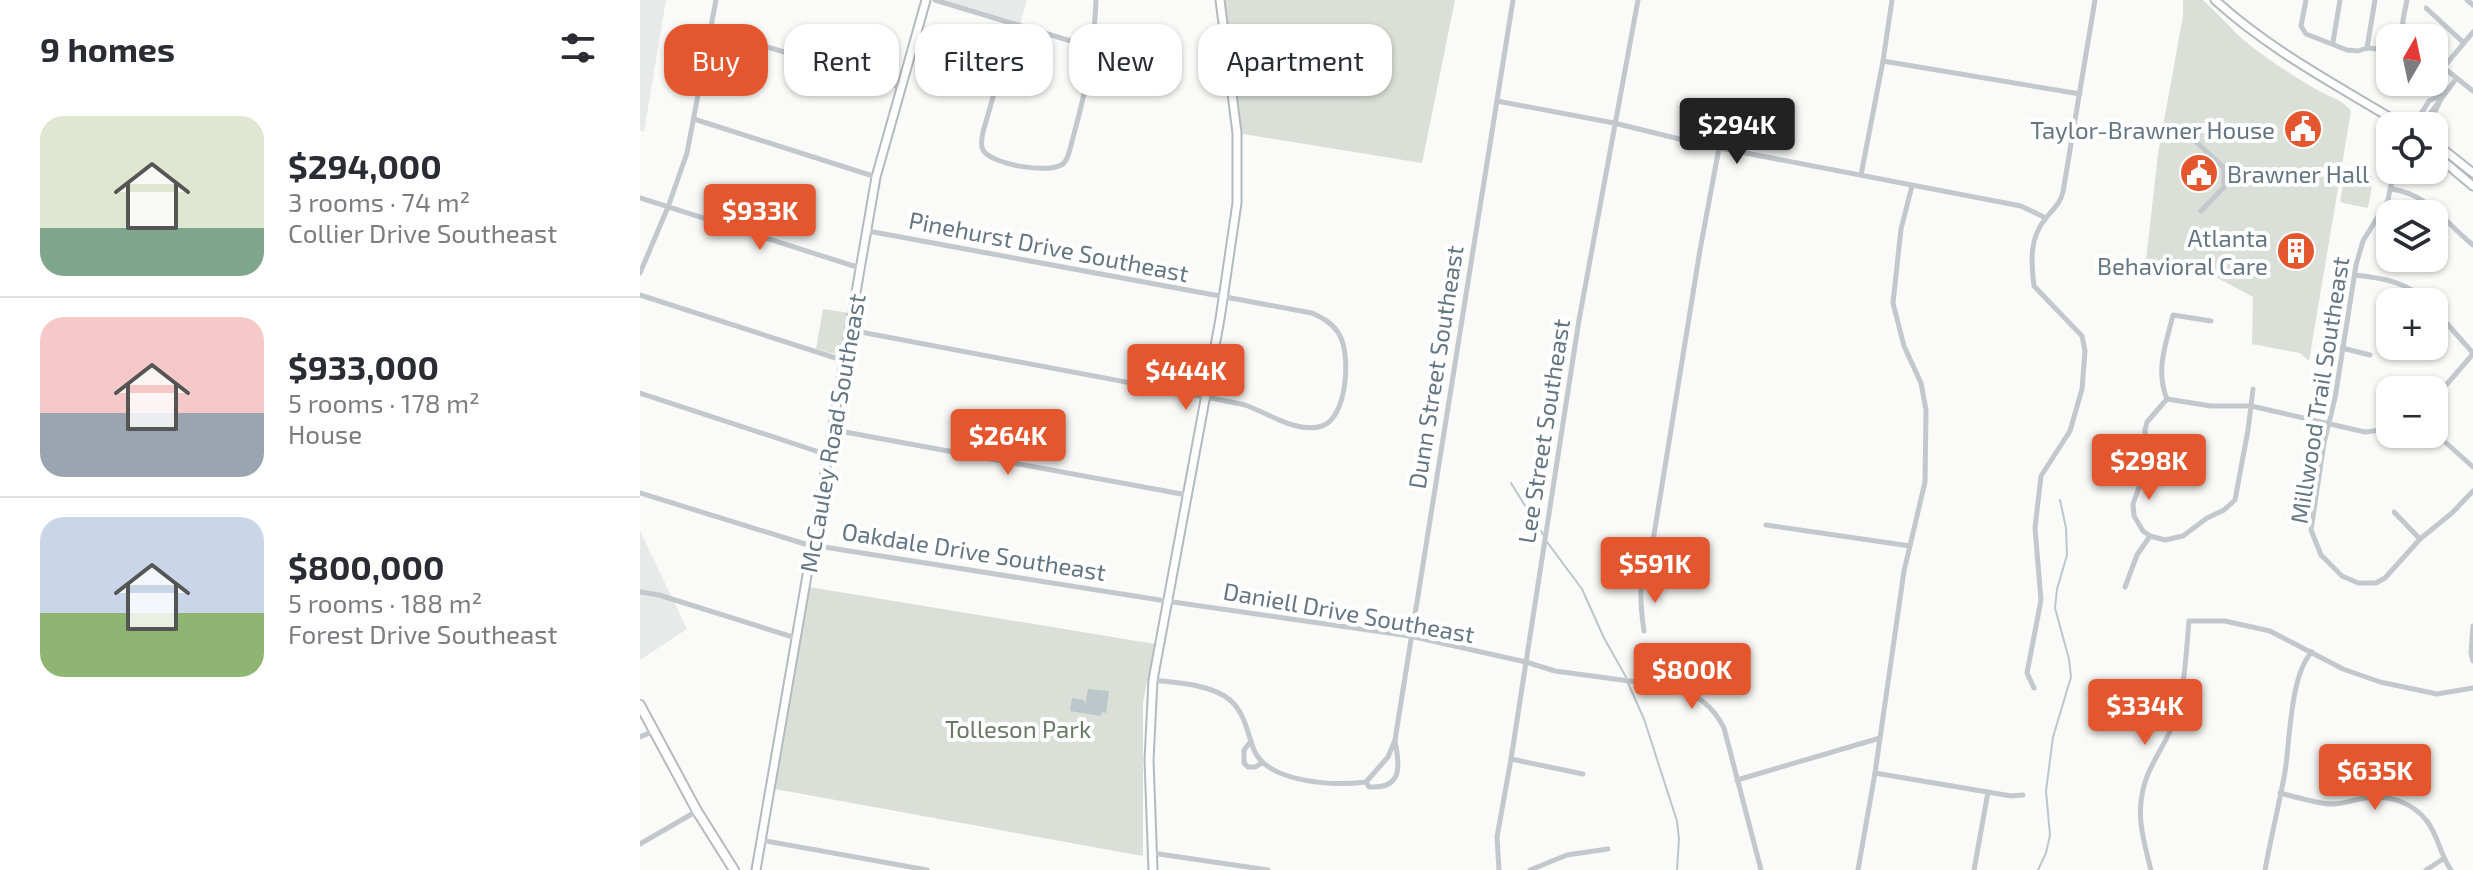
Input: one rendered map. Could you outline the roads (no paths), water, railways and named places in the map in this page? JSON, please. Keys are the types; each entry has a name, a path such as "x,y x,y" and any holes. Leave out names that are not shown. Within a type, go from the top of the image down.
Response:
{"main road":[{"path":"640,705 697,811 734,870"}],"street":[{"path":"712,24 716,0"},
{"name":"McCauley Road Southeast","path":"756,870 876,177 926,0"},
{"path":"935,0 1014,24"},
{"path":"1095,24 1096,0"},
{"path":"1153,870 1149,760 1153,680 1223,297 1235,215 1237,133 1220,0"},
{"name":"Dunn Street Southeast","path":"1262,763 1283,775 1352,784 1366,782 1388,757 1395,740 1513,0"},
{"name":"Lee Street Southeast","path":"1499,870 1497,837 1579,320 1638,0"},
{"path":"1861,175 1892,0"},
{"path":"2034,688 2027,673 2041,600 2035,528 2041,476 2070,431 2082,389 2085,351 2082,336 2034,286 2032,252 2036,235 2059,204 2063,192 2095,0"},
{"path":"2215,0 2274,48 2380,112"},
{"path":"2306,0 2301,26 2303,32 2351,51 2376,49"},
{"path":"2333,43 2340,0"},
{"path":"2367,48 2375,0"},
{"path":"2403,24 2407,0"},
{"path":"2467,0 2473,5"},
{"path":"2426,8 2464,43"},
{"path":"2448,62 2473,32"},
{"path":"768,47 901,87"},
{"path":"1883,61 2080,94"},
{"path":"2448,72 2472,87"},
{"path":"2448,88 2456,79"},
{"path":"640,273 683,164 698,96"},
{"path":"994,96 982,140 983,151 995,158 1048,169 1062,165 1066,160 1084,96"},
{"path":"2422,112 2429,101 2439,96"},
{"path":"1497,101 1614,123 1719,148 2026,207 2046,218"},
{"path":"694,119 876,177"},
{"path":"2175,135 2193,139 2224,168 2224,187 2201,211"},
{"path":"1644,631 1639,599 1640,579 1653,541 1719,148"},
{"path":"2448,153 2473,173"},
{"path":"2448,165 2473,186"},
{"name":"Millwood Trail Southeast","path":"2367,585 2349,580 2330,566 2316,547 2311,530 2355,275 2363,241 2388,200 2391,184"},
{"path":"1858,870 1893,639 1925,482 1926,410 1921,383 1904,346 1893,303 1901,229 1912,186"},
{"path":"2391,189 2420,197 2473,245"},
{"path":"640,198 861,268"},
{"name":"Pinehurst Drive Southeast","path":"850,330 1243,405 1309,428 1331,421 1338,412 1341,399 1346,353 1342,339 1335,328 1312,313 868,231"},
{"path":"2355,275 2386,279 2407,288"},
{"path":"640,295 845,361"},
{"path":"2167,399 2160,374 2173,315 2211,321"},
{"path":"2448,325 2473,354 2448,383"},
{"path":"2342,348 2370,355"},
{"path":"2167,399 2147,422 2147,465 2133,504 2138,525 2150,536 2165,540 2183,536 2235,500 2253,389"},
{"path":"640,393 828,455"},
{"path":"2167,399 2211,406 2251,406 2365,432 2376,431"},
{"path":"834,430 1187,495"},
{"path":"2448,445 2473,467"},
{"path":"2367,594 2367,585 2385,578 2420,539 2473,491"},
{"name":"Oakdale Drive Southeast","path":"640,493 805,544 1166,601"},
{"path":"2394,512 2420,539"},
{"path":"1766,525 1910,546"},
{"path":"2125,587 2137,555 2150,536"},
{"path":"640,592 659,595 796,638"},
{"name":"Daniell Drive Southeast","path":"1166,601 1410,636 1555,671 1674,687 1692,693 1717,714 1729,743 1761,870"},
{"path":"2151,870 2141,832 2140,800 2148,774 2174,722 2180,700 2189,621 2244,623 2270,631 2343,669 2380,682 2437,694 2473,688"},
{"path":"2473,626 2473,661"},
{"path":"2265,870 2299,677 2306,658 2312,652"},
{"path":"1153,680 1209,689 1233,702 1262,763 1255,767 1244,763 1244,750 1251,741"},
{"path":"640,737 654,730"},
{"path":"1737,780 1880,738"},
{"name":"Dunn Street Southeast","path":"1366,782 1369,787 1381,788 1394,781 1399,771 1395,740"},
{"path":"1511,759 1583,774"},
{"path":"1875,773 2011,796 2023,795"},
{"path":"1974,870 1988,792"},
{"path":"2280,793 2329,804 2345,804 2367,797 2398,800 2428,821 2443,859 2451,870"},
{"path":"640,844 697,811"},
{"path":"761,840 927,870"},
{"path":"1530,870 1567,855 1608,849"},
{"path":"1152,853 1268,870"},
{"path":"2426,870 2443,859"}],"waterway":[{"path":"1511,483 1544,536"},
{"path":"2038,870 2050,835 2046,791 2053,737 2071,677 2055,608 2067,555 2066,528 2060,500"},
{"path":"1547,542 1582,589 1626,677"},
{"path":"1628,683 1644,719 1677,821 1677,870"}],"place":[{"name":"Taylor-Brawner House","path":"2303,129"},
{"name":"Brawner Hall","path":"2199,173"},
{"name":"Atlanta Behavioral Care","path":"2296,251"}],"park label":[{"name":"Tolleson Park","path":"1018,728"}]}
